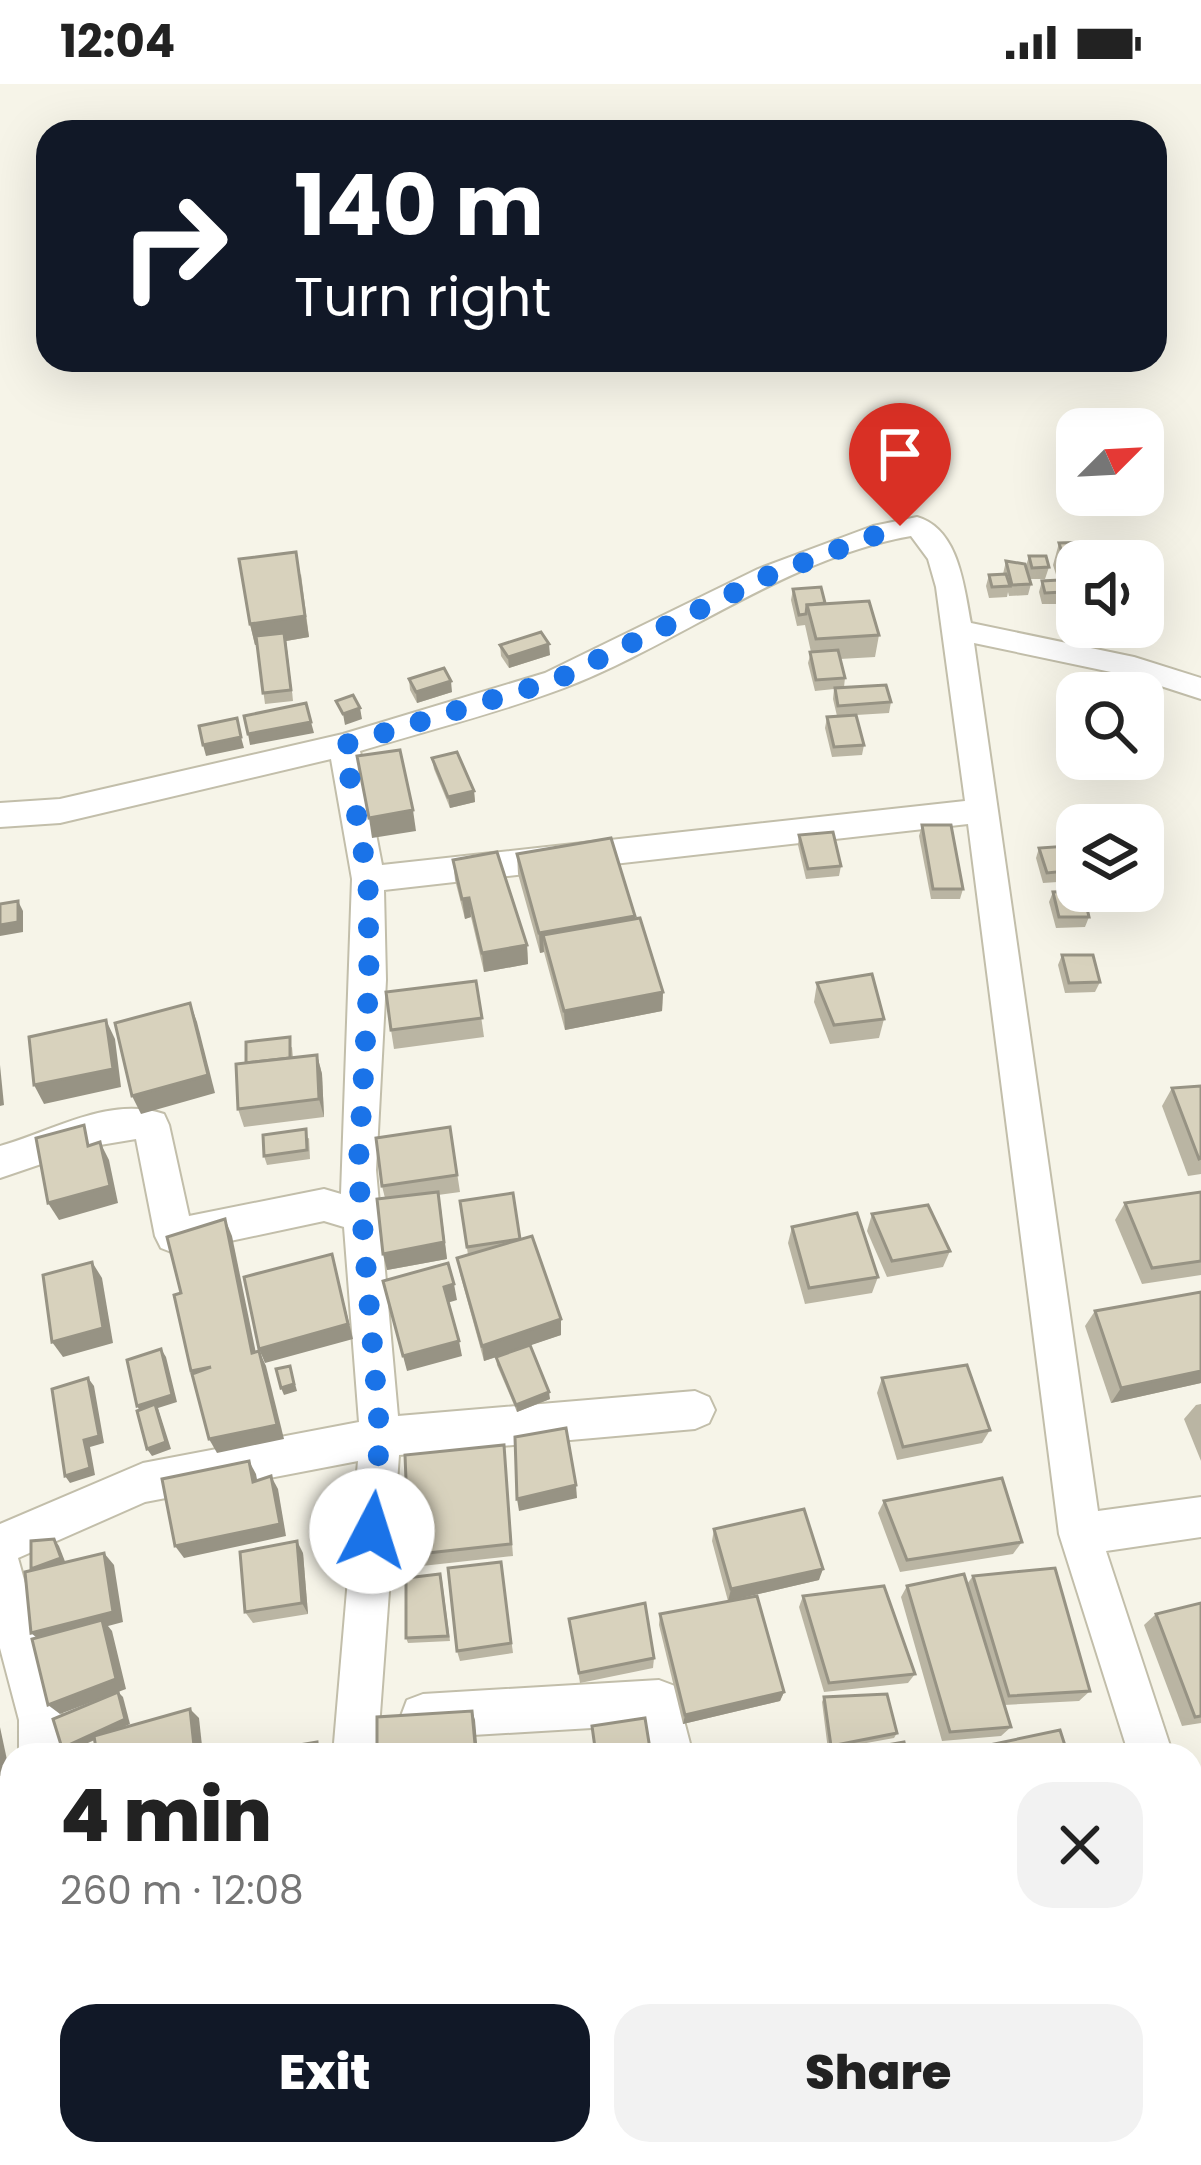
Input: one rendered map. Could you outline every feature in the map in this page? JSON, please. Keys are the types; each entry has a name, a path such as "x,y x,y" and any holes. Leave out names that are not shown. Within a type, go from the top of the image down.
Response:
{"street":[{"path":"0,814 60,811 344,745 556,680 768,576 900,526 916,526 933,537 941,552 958,630 1080,1534 1147,1743"},
{"path":"958,630 1134,667 1201,689"},
{"path":"344,745 368,879 369,980 358,1170 380,1436 356,1738 659,1702 668,1743"},
{"path":"368,879 981,811"},
{"path":"0,1162 73,1137 139,1123 151,1125 174,1236 324,1205 362,1216"},
{"path":"0,1544 143,1483 380,1436 695,1410"},
{"path":"1080,1534 1201,1517"},
{"path":"0,1565 41,1720 41,1743"}],"building":[{"path":"296,552 305,616 250,624 239,559"},
{"path":"1029,556 1046,556 1049,567 1032,568"},
{"path":"1006,561 1025,564 1031,584 1012,585"},
{"path":"1006,574 1010,586 992,587 989,575"},
{"path":"1056,580 1056,592 1045,593 1042,581"},
{"path":"821,587 825,603 807,605 806,614 799,615 793,589"},
{"path":"869,601 879,635 816,639 807,605"},
{"path":"541,632 549,644 508,657 500,645"},
{"path":"284,633 291,690 263,693 256,636"},
{"path":"838,650 845,678 816,680 810,652"},
{"path":"444,668 451,681 416,692 409,679"},
{"path":"886,685 891,702 838,706 835,688"},
{"path":"353,695 360,708 343,714 336,701"},
{"path":"306,703 311,722 248,734 244,716"},
{"path":"856,715 864,745 834,747 827,717"},
{"path":"237,718 241,737 203,745 199,726"},
{"path":"400,750 413,810 369,818 357,756"},
{"path":"457,752 474,791 448,797 432,758"},
{"path":"922,825 951,825 963,889 933,889"},
{"path":"833,832 841,866 808,869 799,835"},
{"path":"611,838 635,916 539,933 517,854"},
{"path":"1056,847 1056,872 1047,873 1039,848"},
{"path":"497,852 527,945 482,953 469,898 462,899 453,860"},
{"path":"18,901 18,922 0,925 0,904"},
{"path":"1058,912 1088,912 1089,917 1059,917"},
{"path":"640,918 663,992 564,1011 543,935"},
{"path":"1062,955 1093,955 1100,982 1069,983"},
{"path":"872,974 884,1019 834,1025 817,983"},
{"path":"476,981 482,1018 391,1030 386,992"},
{"path":"190,1003 208,1075 132,1096 115,1023"},
{"path":"106,1020 113,1069 34,1085 29,1037"},
{"path":"290,1037 290,1058 246,1063 246,1042"},
{"path":"317,1055 319,1099 238,1109 236,1064"},
{"path":"1201,1086 1201,1158 1199,1159 1172,1088"},
{"path":"84,1125 88,1146 100,1142 110,1186 48,1203 36,1138"},
{"path":"450,1127 457,1175 382,1186 376,1138"},
{"path":"306,1129 307,1150 264,1156 263,1135"},
{"path":"438,1192 444,1242 383,1254 377,1199"},
{"path":"1201,1192 1201,1261 1152,1268 1125,1203"},
{"path":"513,1193 520,1239 467,1247 460,1201"},
{"path":"928,1205 950,1251 892,1261 872,1214"},
{"path":"857,1213 878,1277 809,1288 792,1227"},
{"path":"225,1219 252,1353 259,1351 277,1425 209,1439 192,1374 211,1367 191,1371 174,1295 181,1293 167,1237"},
{"path":"532,1236 561,1319 482,1346 457,1258"},
{"path":"332,1254 348,1324 259,1349 244,1277"},
{"path":"92,1262 103,1328 52,1342 43,1275"},
{"path":"448,1263 454,1284 444,1287 459,1341 403,1356 383,1281"},
{"path":"1201,1292 1201,1371 1121,1388 1095,1311"},
{"path":"530,1345 549,1392 516,1405 496,1357"},
{"path":"161,1349 172,1395 137,1406 127,1360"},
{"path":"967,1365 990,1430 903,1447 882,1378"},
{"path":"290,1366 294,1384 281,1388 276,1369"},
{"path":"88,1378 99,1436 84,1440 90,1468 65,1476 52,1389"},
{"path":"155,1404 166,1442 147,1449 137,1411"},
{"path":"566,1428 576,1485 517,1499 515,1437"},
{"path":"504,1445 511,1544 409,1555 405,1455"},
{"path":"249,1461 253,1482 271,1476 280,1524 175,1546 162,1479"},
{"path":"1002,1478 1022,1542 907,1560 884,1501"},
{"path":"804,1509 823,1569 731,1589 714,1529"},
{"path":"54,1539 61,1558 31,1569 31,1541"},
{"path":"297,1541 302,1603 245,1612 240,1552"},
{"path":"104,1553 113,1612 31,1633 25,1572"},
{"path":"501,1562 511,1643 457,1651 448,1568"},
{"path":"1055,1568 1090,1691 1009,1696 973,1576"},
{"path":"440,1574 448,1636 406,1638 406,1578"},
{"path":"964,1574 1011,1727 950,1732 907,1586"},
{"path":"884,1586 915,1674 829,1683 803,1596"},
{"path":"757,1596 784,1692 685,1715 660,1614"},
{"path":"645,1603 654,1658 579,1673 569,1619"},
{"path":"1201,1603 1201,1716 1195,1717 1156,1614"},
{"path":"102,1620 116,1679 48,1705 32,1639"},
{"path":"118,1692 125,1719 73,1743 60,1743 53,1719"},
{"path":"887,1694 897,1733 831,1743 824,1697"},
{"path":"190,1709 194,1743 95,1743 94,1736"},
{"path":"472,1711 475,1743 377,1743 377,1717"},
{"path":"645,1718 649,1743 594,1743 592,1726"},
{"path":"1060,1730 1064,1743 999,1743"}],"route":[{"path":"372,1531 380,1436 358,1170 369,980 368,879 344,745 556,680 768,576 900,526"}]}
